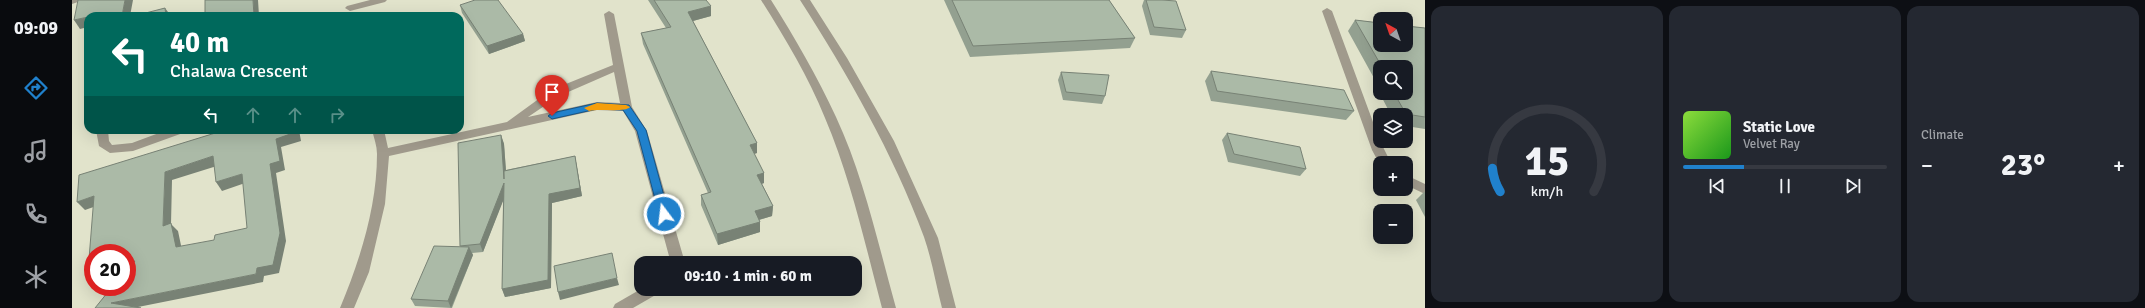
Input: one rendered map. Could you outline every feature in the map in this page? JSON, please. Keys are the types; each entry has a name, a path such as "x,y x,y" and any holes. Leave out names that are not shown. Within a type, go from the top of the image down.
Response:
{"street":[{"path":"72,1 78,0"},
{"path":"350,8 382,0"},
{"path":"766,0 802,58 831,118 857,190 888,308"},
{"path":"804,0 842,58 888,141 931,238 949,308"},
{"path":"1327,11 1381,156"},
{"path":"609,14 620,66 626,107 641,130 676,256"},
{"path":"508,126 555,93 620,66"},
{"path":"384,153 597,106 626,107"},
{"path":"102,134 103,143 110,150 132,147 168,134"},
{"path":"346,308 362,272 379,204 384,153 379,134"},
{"path":"1413,183 1425,189"},
{"path":"620,308 641,296"}],"building":[{"path":"78,0 125,0 123,12 84,12 84,18 74,20"},
{"path":"205,0 253,0 254,12 205,12"},
{"path":"475,0 498,0 523,34 487,46 460,5"},
{"path":"654,0 706,0 711,6 688,12 757,143 750,145 764,173 757,175 773,206 755,211 760,222 717,234 701,195 711,192 641,33 671,27"},
{"path":"952,0 1109,0 1135,38 973,46"},
{"path":"1146,0 1176,1 1186,30 1154,27"},
{"path":"165,8 166,12 150,12"},
{"path":"1355,20 1373,22 1373,51"},
{"path":"1413,27 1425,28 1425,117 1413,115 1413,108 1403,108 1398,100 1413,100 1413,60 1378,60 1373,52 1413,52"},
{"path":"1211,71 1344,90 1354,111 1217,91"},
{"path":"1061,72 1109,75 1105,96 1066,92"},
{"path":"1227,133 1300,147 1306,169 1234,154"},
{"path":"212,134 290,134 276,139 280,161 270,164 280,233 273,265 257,268 256,274 111,303 141,308 95,308 105,296 136,296 136,244 90,244 94,196 77,202 79,175","holes":["213,156 216,182 242,174 247,228 215,235 214,240 176,247 171,223 163,226 165,172"]},
{"path":"501,135 504,179 504,171 575,156 580,188 549,194 548,280 502,289 504,183 480,244 460,246 458,143"},
{"path":"434,246 469,247 448,301 411,299"},
{"path":"612,253 617,278 558,292 554,266"}],"slow traffic":[{"path":"589,108 597,106 626,107"}],"route":[{"path":"552,116 597,106 626,107 641,130 664,214"}]}
